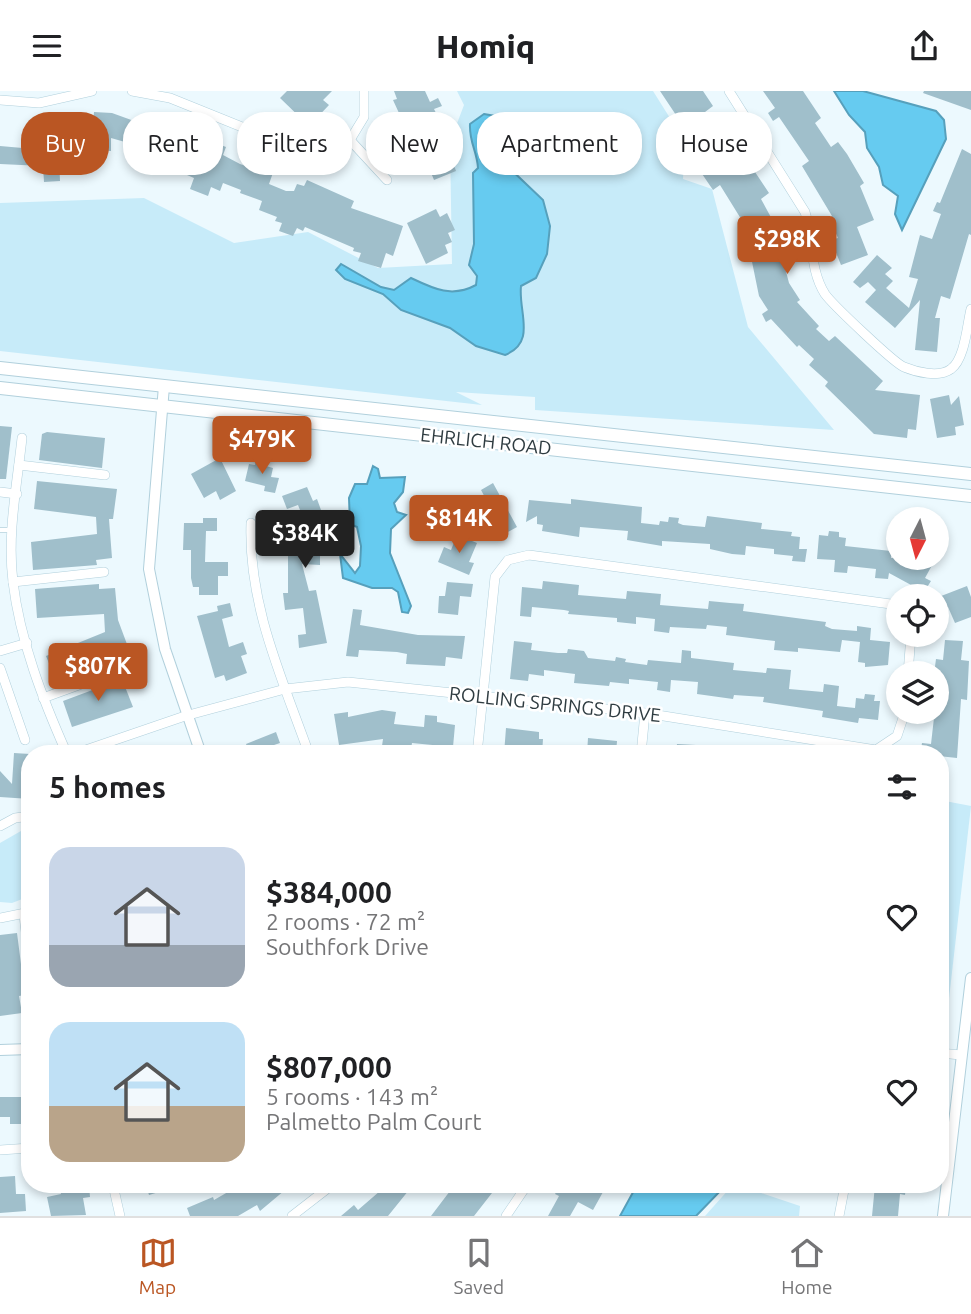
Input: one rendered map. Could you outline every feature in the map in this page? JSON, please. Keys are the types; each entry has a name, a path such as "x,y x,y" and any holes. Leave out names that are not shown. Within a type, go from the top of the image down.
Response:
{"main road":[{"name":"EHRLICH ROAD","path":"0,368 971,474"},
{"name":"EHRLICH ROAD","path":"0,388 971,496"}],"street":[{"path":"0,100 39,103 92,91"},
{"path":"131,91 170,98 237,125"},
{"path":"352,137 364,117 365,91"},
{"path":"729,91 805,212 812,232 814,271 826,296 902,367 935,374 951,369 959,358 971,309"},
{"path":"352,142 387,180"},
{"path":"164,386 149,569 158,624 185,716 197,745"},
{"path":"22,438 12,530 13,582 43,698 63,745"},
{"path":"19,465 106,475"},
{"path":"0,492 17,494"},
{"path":"251,523 250,559 255,597 306,745"},
{"path":"478,745 495,577 508,560 529,555 886,603"},
{"path":"13,582 104,572"},
{"path":"0,651 27,643"},
{"path":"43,698 131,666"},
{"path":"0,668 4,695 25,740"},
{"name":"ROLLING SPRINGS DRIVE","path":"100,745 185,716 285,688 348,682 645,713 846,745"},
{"path":"642,745 645,713"},
{"name":"ROLLING SPRINGS DRIVE","path":"884,745 897,736 901,724"},
{"path":"0,826 21,817"},
{"path":"0,918 21,915"},
{"path":"949,1174 966,1056 971,978"},
{"path":"0,1050 21,1049"},
{"path":"0,1150 21,1149"},
{"path":"115,1193 120,1216"},
{"path":"292,1216 321,1193"},
{"path":"506,1216 522,1193"},
{"path":"839,1216 843,1193"},
{"path":"943,1216 946,1193"}],"lane":[{"path":"0,530 12,530"}],"shaded area":[{"path":"457,91 653,91 666,112 656,112 656,175 683,175 683,179 712,189 748,327 834,430 535,410 535,397 456,392 482,405 0,351 0,203 144,198 234,243 308,232 378,268 452,264 451,175 463,175 461,112 464,105"},
{"path":"949,802 971,806 949,998"},
{"path":"21,831 21,900 12,903 0,902 0,843"},
{"path":"726,1193 761,1193 800,1206 799,1216 705,1216"}],"water":[{"path":"834,91 863,91 936,111 944,120 946,139 902,230 895,214 898,196 883,185 879,167 867,148 865,132 849,115"},
{"path":"477,119 477,162 471,136 470,124"},
{"path":"477,169 477,175 517,175 543,200 550,226 547,254 536,278 521,286 524,325 521,342 505,355 476,346 450,328 401,310 383,294 345,279 336,270 341,264 381,287 394,290 411,278 443,291 459,291 476,285 477,276 469,265 474,244 473,173"},
{"path":"373,466 378,469 380,478 405,477 403,492 394,503 397,512 406,515 391,529 390,553 411,606 408,613 402,612 398,592 392,588 372,588 343,578 340,554 355,573 360,566 361,546 357,527 350,524 349,498 355,484 367,484"},
{"path":"633,1193 718,1193 696,1216 620,1216"}],"building":[{"path":"287,91 332,91 323,100 329,105 322,112 294,112 280,98"},
{"path":"394,91 425,91 430,102 438,98 442,106 434,109 436,112 398,112 393,100 397,99"},
{"path":"660,91 703,91 713,106 705,112 674,112"},
{"path":"763,91 803,91 821,118 815,123 831,147 838,142 847,154 864,183 860,186 874,220 857,227 868,255 841,265 831,240 838,238 829,218 832,216 802,166 809,161 779,117 773,121 772,112 769,112 775,108"},
{"path":"971,91 971,110 923,93"},
{"path":"109,113 123,117 123,141 111,138 111,151"},
{"path":"0,146 21,148 21,165 0,164"},
{"path":"962,149 971,154 971,235 969,234 950,299 941,296 935,318 940,318 937,352 915,350 920,300 895,328 865,302 876,290 868,282 860,288 853,282 877,255 892,268 885,274 893,281 886,288 909,308 918,279 909,277 920,235 932,239 941,214 933,211 937,202 940,203"},
{"path":"223,155 237,162 237,175 272,175 269,184 286,191 294,191 297,184 304,186 307,180 354,201 351,208 403,226 393,256 386,253 381,268 358,261 361,253 353,251 354,248 305,227 303,231 297,228 293,236 279,231 282,223 275,221 277,217 259,210 262,201 240,193 241,190 223,183 220,191 211,187 208,196 190,189 194,178 187,175 223,175"},
{"path":"44,175 60,175 60,181 44,182"},
{"path":"432,175 446,175 434,180"},
{"path":"703,175 757,175 769,193 761,199 774,223 781,219 789,233 771,242 776,262 783,260 789,283 800,300 797,302 819,326 816,329 829,341 835,336 883,381 875,390 920,395 916,430 908,429 907,438 874,434 825,386 828,382 809,365 814,359 799,345 797,347 771,319 766,322 762,314 768,310 759,296 750,252 743,239 751,235 720,185 713,190"},
{"path":"436,209 440,217 447,213 455,230 448,233 452,242 445,245 448,253 426,264 407,223"},
{"path":"949,395 951,405 959,396 964,425 955,427 956,435 937,438 930,399"},
{"path":"0,426 12,427 6,479 0,479"},
{"path":"47,432 105,438 102,468 39,460 42,434"},
{"path":"220,458 236,491 220,500 216,491 204,498 191,474"},
{"path":"256,459 268,461 266,466 273,468 271,477 279,478 275,493 264,491 265,486 245,481 249,464 255,465"},
{"path":"37,481 117,489 113,519 109,519 112,558 96,560 97,565 33,570 31,542 97,534 96,517 34,509"},
{"path":"493,483 517,527 506,533 502,526 485,535 473,513 488,503 481,490"},
{"path":"307,487 313,501 317,499 321,510 317,512 319,517 315,519 313,549 320,550 320,565 302,564 309,591 316,590 327,643 299,648 298,635 306,634 303,608 285,610 283,593 288,593 288,549 295,550 296,530 308,530 298,505 287,509 282,496"},
{"path":"571,499 642,507 641,523 659,525 660,521 668,522 669,517 679,518 678,523 683,525 705,527 707,516 762,523 761,529 792,532 791,536 800,537 799,549 807,549 805,562 792,561 793,556 774,554 774,549 746,546 745,555 732,554 710,549 710,544 662,541 662,546 627,540 628,531 580,527 579,537 542,531 543,525 537,524 537,516 526,522 529,500 571,504"},
{"path":"203,518 217,518 217,531 206,531 205,562 228,562 228,576 218,576 218,595 199,595 199,587 193,587 191,578 191,550 183,550 184,523 203,523"},
{"path":"829,531 839,532 839,537 846,538 845,546 886,550 886,571 929,571 925,578 931,581 929,584 909,584 889,573 888,579 875,578 876,569 848,566 847,573 834,572 835,560 817,559 819,535 828,536"},
{"path":"457,535 477,543 469,562 474,563 469,575 438,562 444,547 451,550"},
{"path":"543,581 579,585 578,595 626,599 627,591 661,594 660,605 708,609 709,601 744,604 743,611 826,622 825,626 832,629 857,631 857,626 871,628 870,640 886,642 886,647 890,647 888,661 886,665 865,667 865,663 858,662 860,642 842,640 840,652 798,648 798,652 774,650 775,641 726,635 727,627 670,627 669,633 654,631 655,619 636,617 636,624 617,622 617,618 568,614 569,611 564,610 532,607 531,617 520,616 522,587 542,589"},
{"path":"447,582 473,584 471,597 460,596 458,615 438,613 439,596 445,596"},
{"path":"99,584 99,589 115,588 118,620 131,655 57,683 46,656 105,632 104,614 37,618 35,589"},
{"path":"967,586 971,597 971,617 955,623 949,609 949,593"},
{"path":"230,603 233,616 222,619 229,647 243,642 247,654 241,656 247,673 226,681 224,675 215,678 197,616 218,611 217,606"},
{"path":"353,609 362,610 360,625 418,635 465,636 462,659 446,657 445,666 406,664 407,654 397,652 359,650 358,657 346,656"},
{"path":"949,640 963,641 961,660 969,661 967,700 961,699 957,758 949,757 949,745 922,745 931,744 933,724 949,724 949,661 936,659 943,660 944,647 949,647"},
{"path":"514,641 532,643 531,650 558,653 567,653 568,649 584,651 588,658 615,661 616,657 626,659 625,662 647,665 648,660 681,663 682,650 691,651 691,658 734,663 733,670 766,673 767,668 791,670 789,689 823,692 824,684 839,686 837,706 855,708 856,698 864,699 865,694 875,695 874,701 880,701 878,720 859,718 858,723 822,717 823,711 763,702 764,697 734,695 733,699 697,694 698,682 671,680 670,692 657,690 658,682 629,679 629,684 610,682 609,686 574,683 575,674 544,670 544,676 529,674 528,681 510,679"},
{"path":"122,679 133,707 72,727 63,701"},
{"path":"382,710 396,712 394,724 424,727 425,715 437,716 437,722 455,725 453,745 382,745 383,739 339,745 334,714 348,712 348,717"},
{"path":"506,728 539,732 539,739 543,739 543,745 505,745"},
{"path":"276,732 280,743 274,745 246,744"},
{"path":"588,738 617,741 617,745 588,745"},
{"path":"14,753 21,753 21,798 0,797 0,771 12,784"},
{"path":"17,933 21,964 21,1013 0,1016 0,935"},
{"path":"0,1097 21,1097 21,1124 10,1124 10,1117 0,1117"},
{"path":"15,1176 16,1194 25,1194 26,1211 0,1213 0,1177"},
{"path":"90,1193 90,1197 83,1198 86,1215 51,1216 47,1197"},
{"path":"226,1193 281,1193 260,1211 257,1205 238,1216 190,1216 187,1208 213,1197 214,1200"},
{"path":"378,1193 407,1193 388,1216 341,1216 354,1205 358,1210"},
{"path":"448,1193 492,1193 474,1216 431,1216"},
{"path":"602,1193 593,1210 578,1202 570,1216 548,1216 559,1196 555,1194"},
{"path":"874,1193 905,1193 900,1194 898,1216 872,1216"}]}
